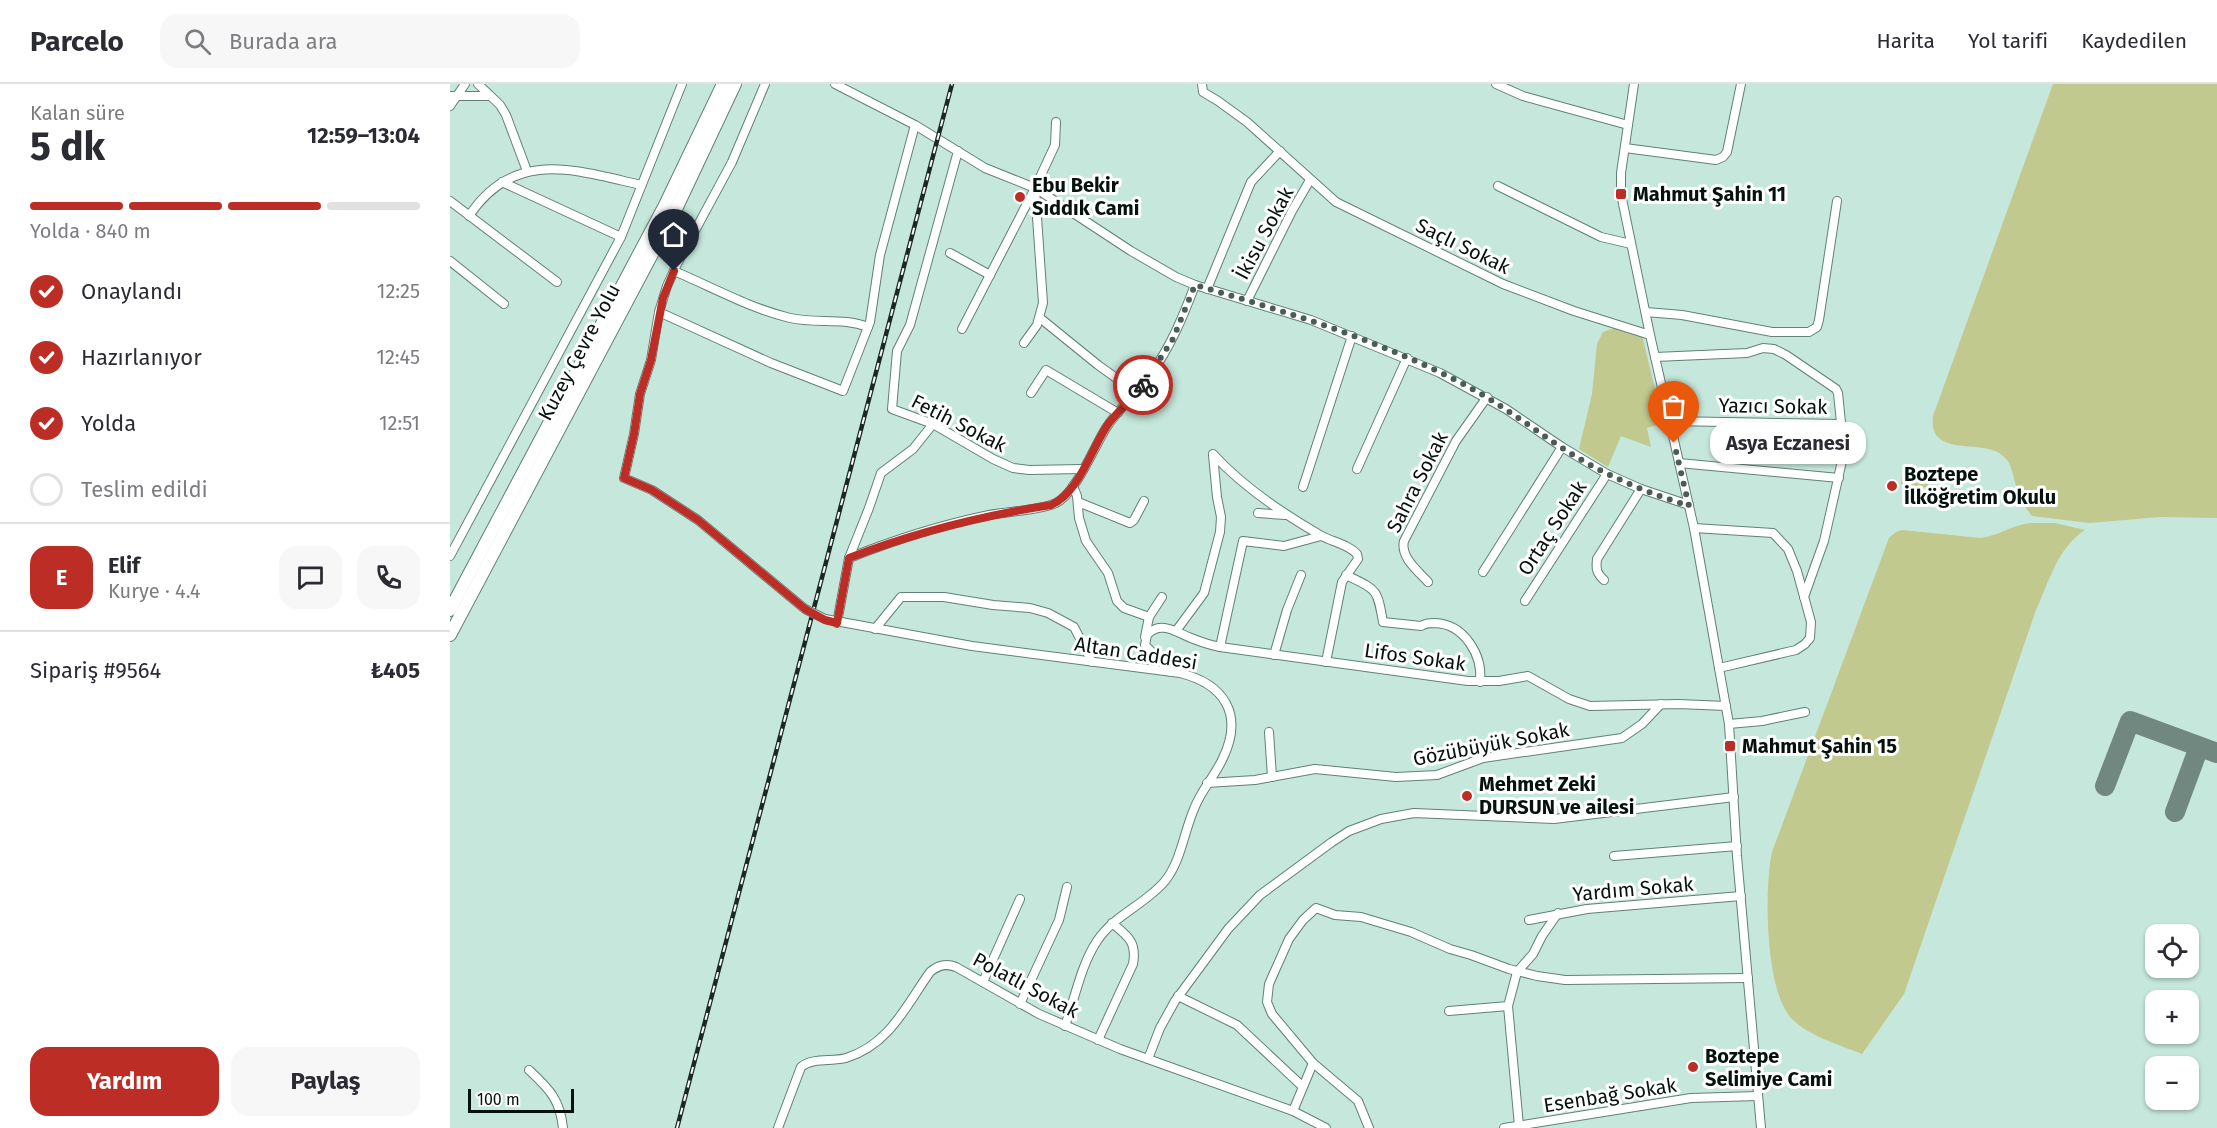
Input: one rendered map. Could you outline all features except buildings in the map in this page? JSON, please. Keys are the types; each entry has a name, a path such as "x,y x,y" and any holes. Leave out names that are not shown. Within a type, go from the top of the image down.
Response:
{"highway":[{"name":"Kuzey Çevre Yolu","path":"450,610 660,215 723,84"},
{"name":"Kuzey Çevre Yolu","path":"450,635 678,207 735,84"}],"street":[{"path":"450,106 453,96 465,84"},
{"path":"478,84 500,105 506,115 527,171"},
{"path":"450,556 621,237 682,84"},
{"path":"765,84 732,162 674,271 659,312 771,363 843,391 868,327 880,255 915,125"},
{"path":"836,84 915,125 985,168 1035,188 1138,256 1195,285 1311,320 1440,372 1487,397 1607,474 1689,506"},
{"name":"Saçlı Sokak","path":"1202,84 1203,92 1233,111 1336,202 1481,274 1550,302 1650,335"},
{"path":"1496,84 1523,96 1628,125"},
{"path":"1634,84 1621,194 1694,528 1729,724 1761,1128"},
{"path":"1625,148 1721,159 1727,152 1741,84"},
{"path":"453,96 489,96"},
{"path":"962,329 1055,145 1056,122"},
{"name":"Fetih Sokak","path":"958,151 910,325 897,351 892,409 933,424 1013,468 1082,469"},
{"path":"1207,289 1251,182 1280,151"},
{"path":"469,216 485,195 502,182 527,171 543,168 572,169 641,185"},
{"name":"İkisu Sokak","path":"1247,301 1310,180"},
{"path":"502,182 621,237"},
{"path":"1498,186 1601,237 1631,244"},
{"path":"1024,343 1034,331 1040,318 1043,295 1035,188"},
{"path":"450,201 556,282"},
{"path":"1646,312 1682,315 1772,332 1811,331 1819,320 1837,201"},
{"path":"450,214 457,207"},
{"path":"950,253 990,275"},
{"path":"450,261 504,304"},
{"path":"674,271 737,300 779,315 823,322 845,320 868,327"},
{"path":"849,558 914,535 967,520 1051,505 1063,498 1073,486 1105,429 1137,393 1166,352 1195,285"},
{"name":"Altan Caddesi","path":"659,312 651,360 640,394 624,478 652,490 698,520 805,609 825,620 837,623 972,646 1171,672 1206,682 1216,689 1226,701 1230,738 1222,760 1193,809 1175,862 1167,878 1159,887 1112,924 1097,940 1088,957 1065,1026"},
{"path":"1040,318 1137,393"},
{"path":"1303,487 1352,336"},
{"path":"1655,357 1747,353 1763,348 1774,349 1836,389 1840,424 1844,436 1844,452 1824,541 1804,597"},
{"path":"1357,469 1407,358"},
{"path":"1031,393 1046,370 1118,413"},
{"name":"Sahra Sokak","path":"1428,582 1409,562 1403,549 1404,544 1456,441 1487,397"},
{"name":"Yazıcı Sokak","path":"1669,421 1840,424"},
{"path":"837,623 849,558 870,508 881,472 913,448 933,424"},
{"path":"1483,572 1562,447"},
{"path":"1176,631 1204,593 1220,532 1221,517 1216,497 1213,454 1235,476 1287,515 1357,554 1358,559 1342,582 1326,662"},
{"path":"1679,463 1839,478"},
{"name":"Ortaç Sokak","path":"1525,600 1607,474"},
{"path":"1073,486 1086,541 1108,573 1117,601 1127,610 1149,618"},
{"path":"1604,579 1598,574 1597,559 1641,489"},
{"path":"1078,502 1130,523 1144,501"},
{"path":"1258,513 1287,515"},
{"path":"1694,528 1773,533 1788,549 1800,580 1812,630 1810,638 1796,650 1719,668"},
{"path":"1220,647 1243,541 1284,546 1321,536"},
{"path":"1274,655 1287,610 1301,575"},
{"path":"1346,575 1376,592 1383,622 1421,626 1426,623 1441,623 1459,631 1477,656 1481,672 1480,682"},
{"path":"875,629 901,597 944,597 1030,608 1058,616 1074,627 1092,662"},
{"path":"1162,597 1149,618 1145,639 1148,650 1171,672"},
{"name":"Lifos Sokak","path":"1145,639 1149,633 1159,627 1220,647 1326,662 1480,682 1528,676 1583,704 1726,706"},
{"name":"Gözübüyük Sokak","path":"1207,783 1255,780 1322,769 1396,777 1437,775 1483,758 1622,738 1642,724 1661,704"},
{"path":"1729,724 1762,721 1805,712"},
{"path":"1269,732 1272,777"},
{"path":"1148,1059 1160,1028 1178,996 1216,944 1260,895 1332,842 1368,824 1395,816 1424,813 1554,819 1734,797"},
{"path":"1614,856 1737,846"},
{"path":"1020,1004 1059,920 1067,887"},
{"name":"Yardım Sokak","path":"1529,920 1587,909 1741,896"},
{"path":"983,982 1020,899"},
{"path":"1369,1128 1361,1106 1355,1098 1313,1064 1270,1010 1266,994 1292,933 1316,908 1335,915 1361,917 1411,932 1450,949 1517,972 1565,980 1748,978"},
{"path":"1522,1126 1508,1006 1517,972 1533,954 1558,913"},
{"path":"1098,1040 1133,964 1135,953 1130,938 1112,924"},
{"name":"Polatlı Sokak","path":"778,1128 801,1067 812,1062 850,1057 874,1044 897,1022 928,976 936,968 952,965 1020,1004 1065,1026 1148,1059 1293,1111 1326,1128"},
{"path":"1178,996 1237,1025 1302,1086"},
{"path":"1449,1011 1508,1006"},
{"path":"1293,1111 1313,1064"},
{"path":"529,1070 557,1101 563,1128"},
{"name":"Esenbağ Sokak","path":"1504,1128 1690,1098 1758,1096"}],"green space":[{"path":"2053,84 2217,84 2217,518 2160,517 2090,523 2032,516 2021,498 2010,464 2003,455 1988,449 1945,442 1933,429 1933,416"},
{"path":"1614,328 1641,336 1643,339 1663,423 1647,428 1651,447 1621,436 1608,467 1579,449 1592,394 1597,344 1603,332"},
{"path":"1903,470 1930,473 1928,488 1901,484"},
{"path":"2030,523 2055,523 2085,530 2067,546 2036,610 1904,994 1862,1054 1807,1030 1792,1019 1783,1006 1776,987 1769,939 1768,889 1772,852 1889,538 1902,530 1981,538"}],"taxiway":[{"path":"2105,786 2130,721 2217,753"},
{"path":"2175,812 2199,747"}],"railway":[{"path":"677,1128 952,84"}],"way so far":[{"path":"1143,385 1173,339 1195,285 1311,320 1440,372 1526,421 1562,447 1607,474 1689,506 1674,443"}],"place":[{"name":"Mahmut Şahin 11","path":"1621,194"},
{"name":"Ebu Bekir Sıddık Cami","path":"1020,197"},
{"name":"Asya Eczanesi","path":"1674,443"},
{"name":"Boztepe İlköğretim Okulu","path":"1892,486"},
{"name":"Mahmut Şahin 15","path":"1730,746"},
{"name":"Mehmet Zeki DURSUN ve ailesi","path":"1467,796"},
{"name":"Boztepe Selimiye Cami","path":"1693,1067"}],"route":[{"path":"674,271 663,298 651,360 640,394 624,478 652,490 698,520 790,598 825,620 837,623 849,558 897,540 945,526 990,514 1051,505 1060,501 1073,486 1110,422 1143,385"}]}
